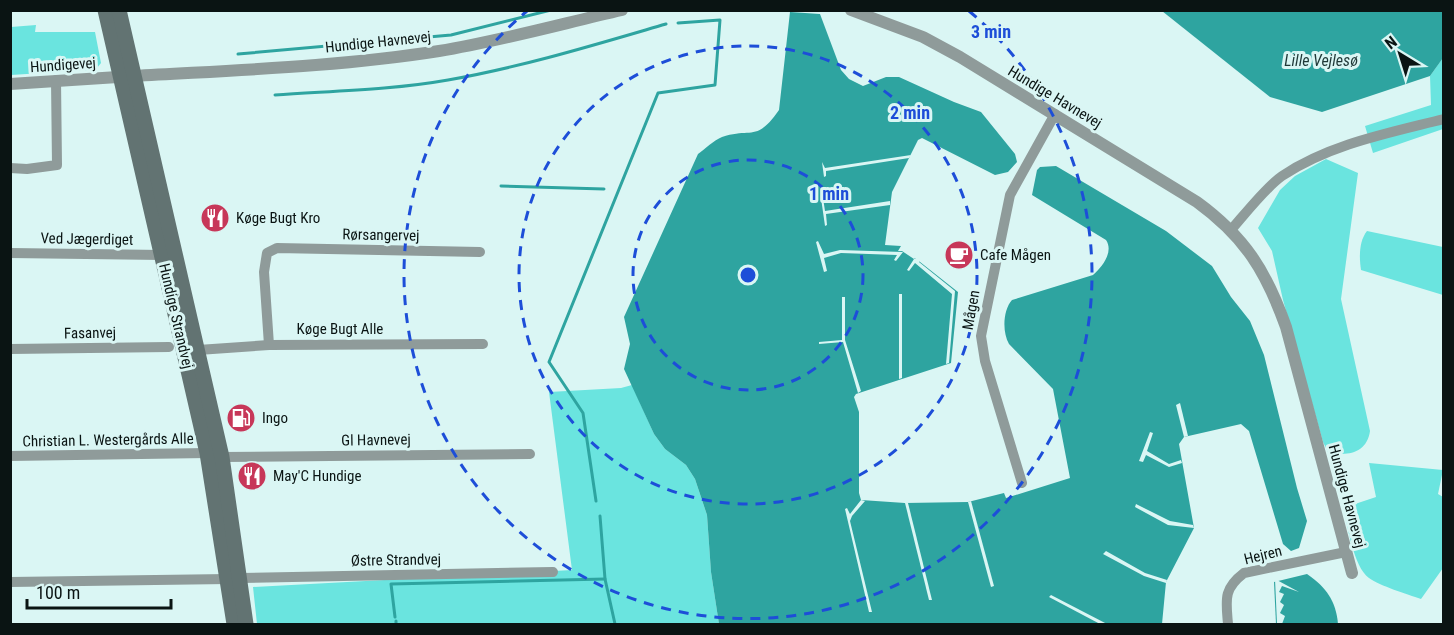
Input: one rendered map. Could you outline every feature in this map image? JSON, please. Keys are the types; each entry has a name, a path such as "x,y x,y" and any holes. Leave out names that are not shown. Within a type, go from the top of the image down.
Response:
{"main road":[{"name":"Hundige Strandvej","path":"105,10 126,76 198,351 234,579 246,624"},
{"name":"Hundige Strandvej","path":"119,10 126,76 162,255 214,455"},
{"name":"Hundige Strandvej","path":"234,579 234,624"}],"street":[{"name":"Hundige Havnevej","path":"126,76 238,71 429,52 495,40 622,10"},
{"name":"Hundige Havnevej","path":"851,10 923,37 960,57 1197,202 1231,230 1255,258 1278,304 1352,573"},
{"name":"Hundigevej","path":"10,84 126,76"},
{"path":"10,168 27,169 57,165 56,80"},
{"name":"Mågen","path":"1022,483 985,361 981,336 1010,195 1055,114"},
{"path":"1231,230 1281,177 1319,156 1353,143 1443,119"},
{"name":"Rørsangervej","path":"269,345 264,272 267,253 277,248 480,252"},
{"name":"Ved Jægerdiget","path":"10,253 162,255"},
{"name":"Køge Bugt Alle","path":"198,351 269,345 483,344"},
{"name":"Fasanvej","path":"10,349 169,347"},
{"name":"Gl Havnevej","path":"214,455 530,454"},
{"name":"Christian L. Westergårds Alle","path":"10,456 214,455"},
{"name":"Hejren","path":"1228,624 1226,598 1228,590 1245,573 1346,552"},
{"name":"Østre Strandvej","path":"10,582 553,572"}],"shaded area":[{"path":"36,25 35,32 95,32 101,63 97,68 89,70 11,75 11,27"},
{"path":"1443,58 1443,129 1373,153 1365,126 1431,105 1430,76"},
{"path":"1326,159 1358,173 1341,299 1370,431 1365,444 1360,449 1342,454 1328,452 1323,442 1283,300 1272,251 1258,228 1280,190 1295,176"},
{"path":"1367,231 1443,247 1443,295 1361,270 1360,249"},
{"path":"632,385 654,434 665,449 686,465 695,479 707,515 711,572 719,624 257,624 253,587 572,570 549,392 621,388"},
{"path":"1369,463 1443,470 1438,494 1443,497 1443,568 1421,599 1369,578 1363,572 1355,555 1343,508 1376,497"}],"water":[{"name":"Lille Vejlesø","path":"1162,11 1443,11 1443,58 1430,76 1322,112 1270,97"},
{"path":"790,12 820,14 841,70 849,79 863,86 886,77 899,77 981,112 1015,154 1017,162 1008,172 995,175 922,138 918,140 892,192 885,245 901,246 898,251 915,258 958,292 951,363 856,394 854,397 859,412 859,493 861,500 905,503 968,502 1004,493 1006,498 1070,478 1053,389 1009,344 1004,327 1005,315 1012,300 1093,275 1108,254 1106,240 1032,195 1037,170 1040,167 1056,166 1166,231 1212,266 1231,297 1250,321 1264,355 1307,521 1299,548 1291,551 1283,544 1249,431 1241,424 1184,437 1179,444 1194,528 1166,582 1162,624 719,624 711,572 707,515 695,479 686,465 665,449 654,434 624,369 630,344 624,317 698,154 722,137 753,132 765,127 779,110"},
{"path":"1307,574 1329,595 1335,608 1338,624 1276,624 1274,582"}],"pier":[{"path":"911,155 909,158 826,171 824,177 822,162 825,168"},
{"path":"821,198 823,198 825,211 890,201 890,205 826,214 827,225 825,226"},
{"path":"818,241 824,254 840,250 903,252 896,261 894,260 897,255 841,253 824,258 827,271 824,272 816,242"},
{"path":"919,257 921,259 919,262 955,291 949,363 946,364 952,294 915,263 909,271 907,270 914,259"},
{"path":"899,294 902,294 902,378 899,379"},
{"path":"842,297 845,297 845,340 861,391 858,393 843,342 819,344 819,342 842,340"},
{"path":"1180,403 1188,436 1184,437 1176,405"},
{"path":"1150,432 1153,433 1147,451 1169,464 1181,460 1182,463 1169,467 1146,455 1143,462 1139,461"},
{"path":"861,500 865,501 850,521 872,612 869,612 845,509 847,508 850,514"},
{"path":"971,501 994,586 991,587 968,502"},
{"path":"905,503 908,503 932,600 929,600"},
{"path":"1136,504 1170,521 1193,525 1194,528 1168,525 1135,507"},
{"path":"1106,551 1145,573 1167,580 1166,583 1144,576 1103,554"},
{"path":"1275,579 1299,592 1282,586 1279,592 1284,594 1280,602 1284,605 1280,613 1285,616 1282,624 1277,624"},
{"path":"1051,595 1107,624 1100,624 1049,597"}],"waterway":[{"path":"238,54 451,35 551,10"},
{"path":"596,501 583,413 549,362 658,93 715,85 720,20 678,23"},
{"path":"275,95 384,88 476,75 585,48 666,24"},
{"path":"501,186 604,189"},
{"path":"600,516 605,579 615,624"},
{"path":"395,617 391,584 605,579"}],"place":[{"name":"Køge Bugt Kro","path":"215,218"},
{"name":"Cafe Mågen","path":"959,255"},
{"name":"Ingo","path":"241,418"},
{"name":"May'C Hundige","path":"252,476"}]}
